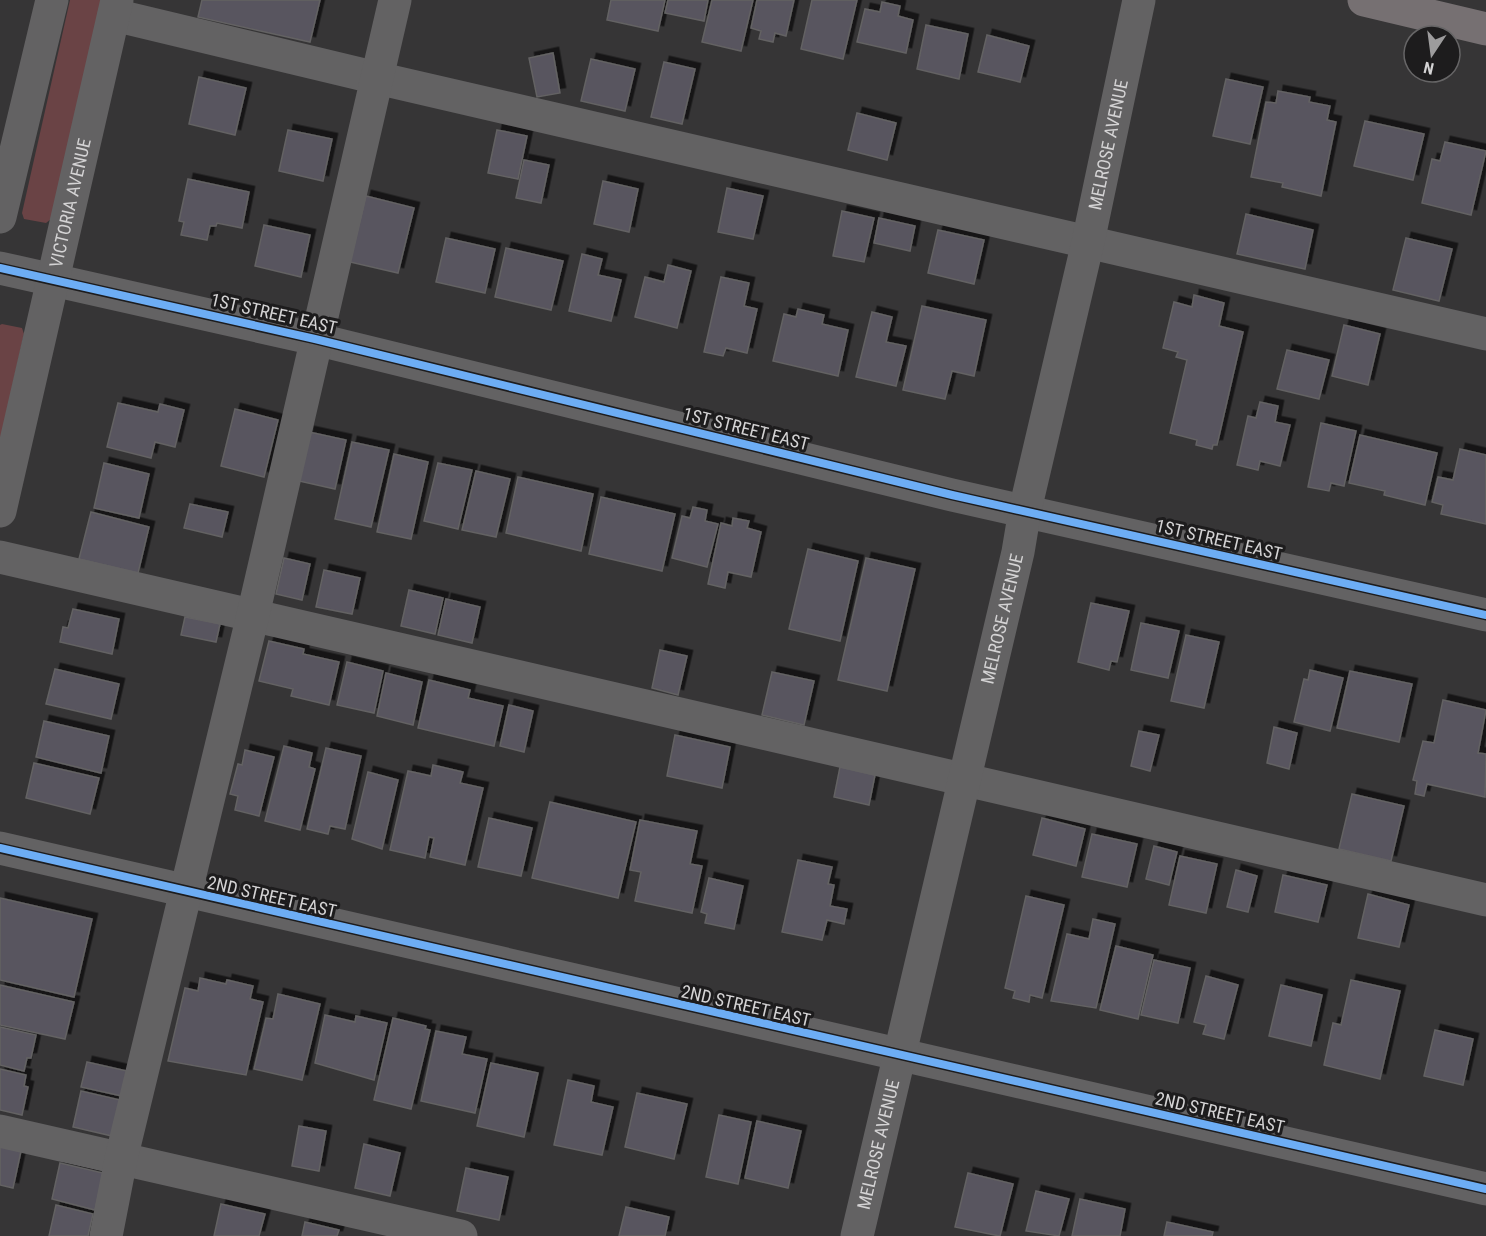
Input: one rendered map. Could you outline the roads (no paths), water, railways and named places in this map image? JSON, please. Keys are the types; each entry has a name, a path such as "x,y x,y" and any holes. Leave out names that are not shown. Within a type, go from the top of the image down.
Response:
{"main road":[{"path":"1364,0 1486,29"}],"street":[{"path":"106,1236 121,1159 253,615 395,0"},
{"name":"MELROSE AVENUE","path":"857,1236 1018,552 1025,510 1088,242 1139,0"},
{"path":"0,217 47,1"},
{"path":"116,7 376,78 1486,334"},
{"name":"VICTORIA AVENUE","path":"0,511 116,7"},
{"name":"1ST STREET EAST","path":"0,268 315,339 1025,510 1486,615"},
{"path":"0,557 1486,900"},
{"name":"2ND STREET EAST","path":"0,848 186,893 1486,1189"},
{"path":"0,1131 461,1236"}]}
